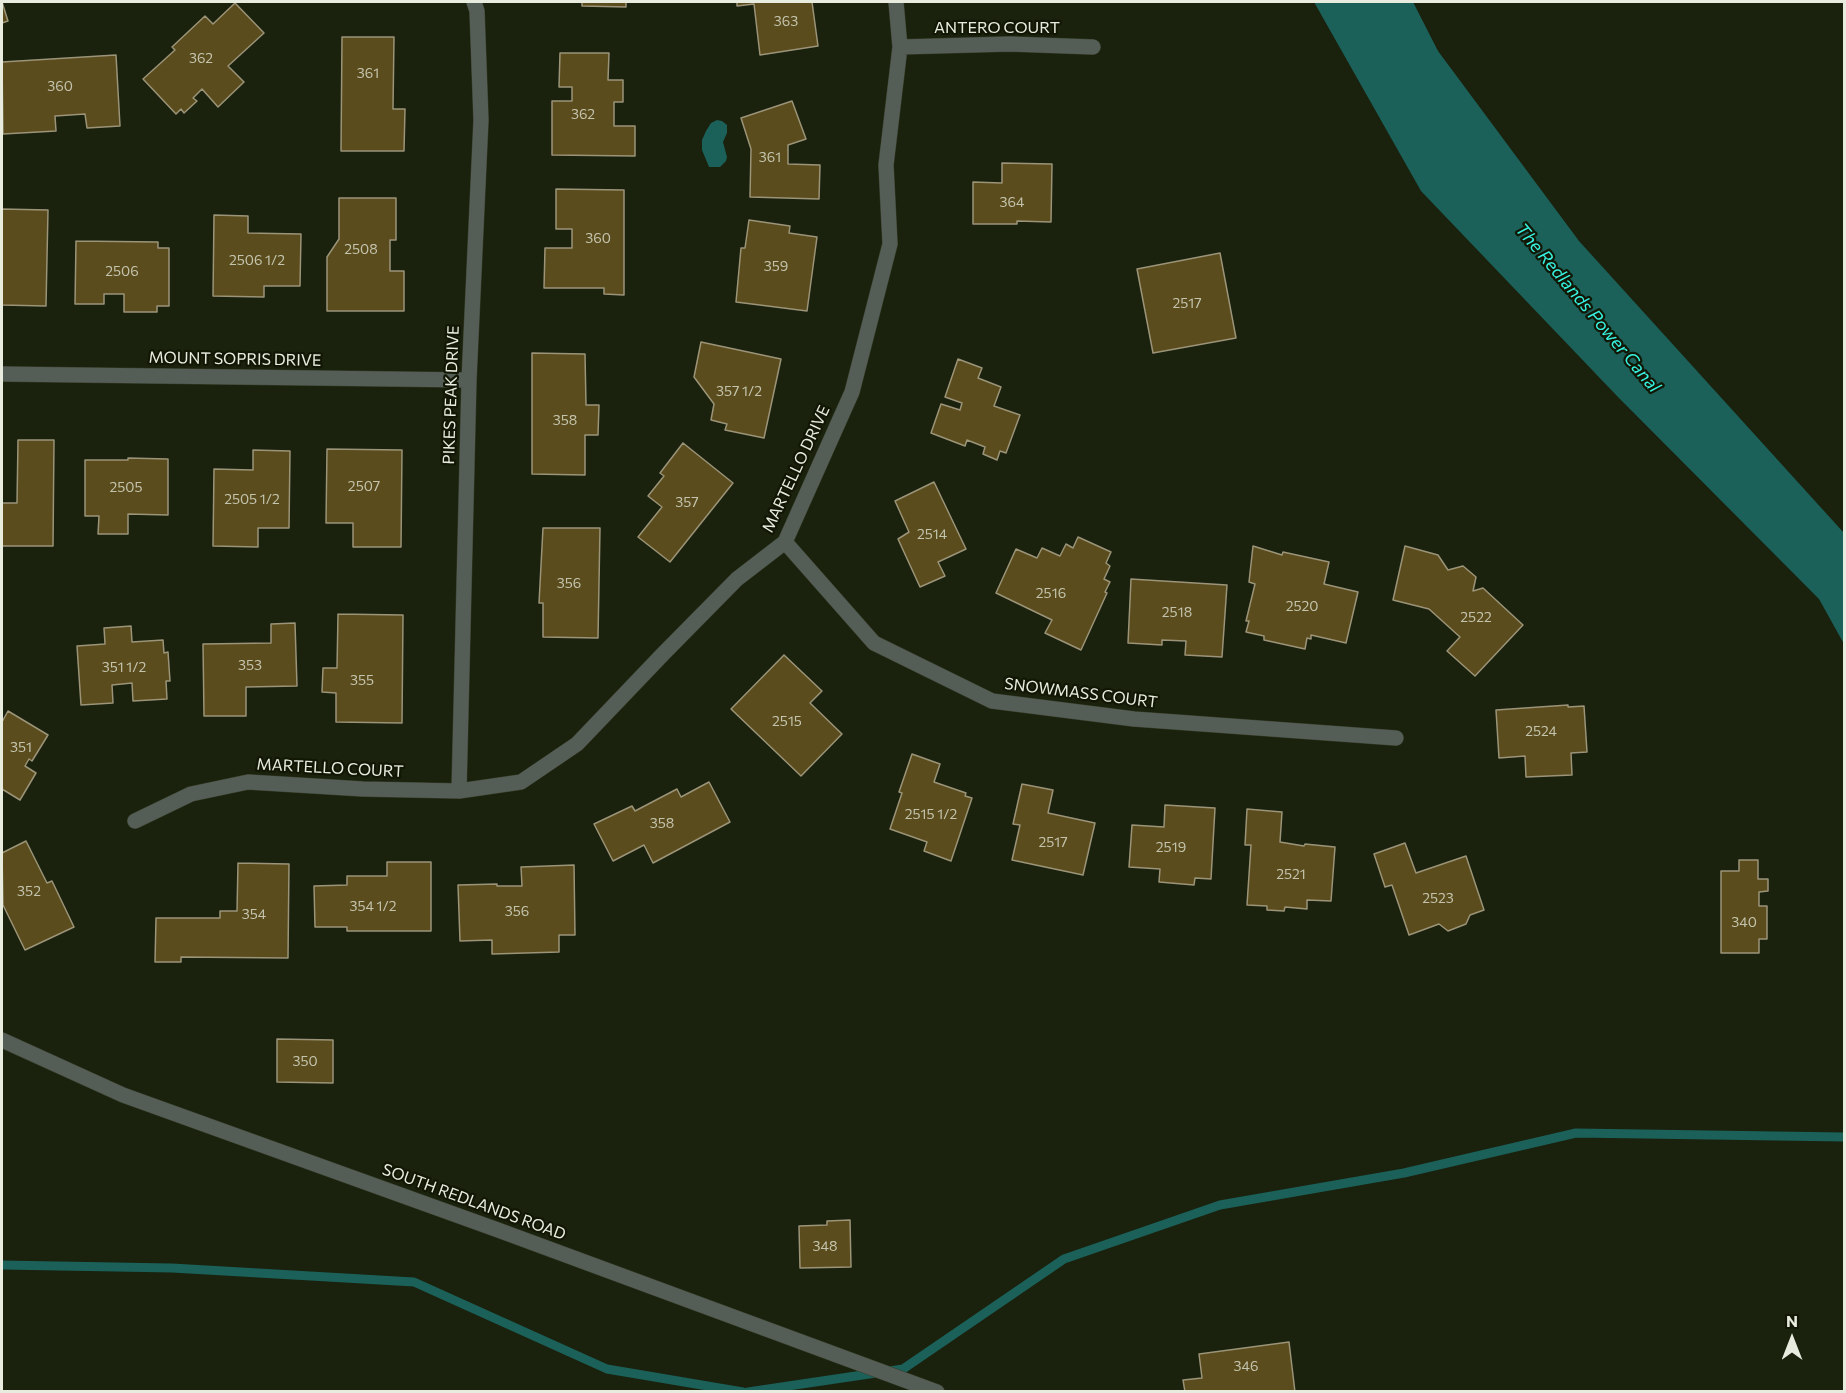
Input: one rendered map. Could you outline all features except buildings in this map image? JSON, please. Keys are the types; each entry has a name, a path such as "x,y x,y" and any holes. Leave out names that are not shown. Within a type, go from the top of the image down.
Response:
{"street":[{"name":"PIKES PEAK DRIVE","path":"459,791 469,380 480,120 477,11 474,2"},
{"name":"MARTELLO DRIVE","path":"459,791 520,782 577,744 737,579 785,542 852,392 890,244 886,165 900,47 896,2"},
{"name":"ANTERO COURT","path":"900,47 1010,44 1093,47"},
{"name":"MOUNT SOPRIS DRIVE","path":"2,374 469,380"},
{"name":"SNOWMASS COURT","path":"785,542 874,643 992,701 1134,718 1396,738"},
{"name":"MARTELLO COURT","path":"135,821 191,794 249,782 363,789 459,791"},
{"name":"SOUTH REDLANDS ROAD","path":"2,1040 123,1095 937,1392"}],"water":[{"name":"The Redlands Power Canal","path":"1314,2 1413,2 1438,51 1579,241 1844,533 1844,644 1819,599 1617,396 1421,191"},
{"path":"717,120 727,125 727,133 723,142 727,157 720,167 709,167 702,150 702,140 711,123"}],"waterway":[{"path":"748,1392 903,1369 1064,1259 1220,1205 1404,1173 1576,1133 1844,1137"},
{"path":"2,1265 172,1268 414,1282 607,1369 743,1392"}]}
